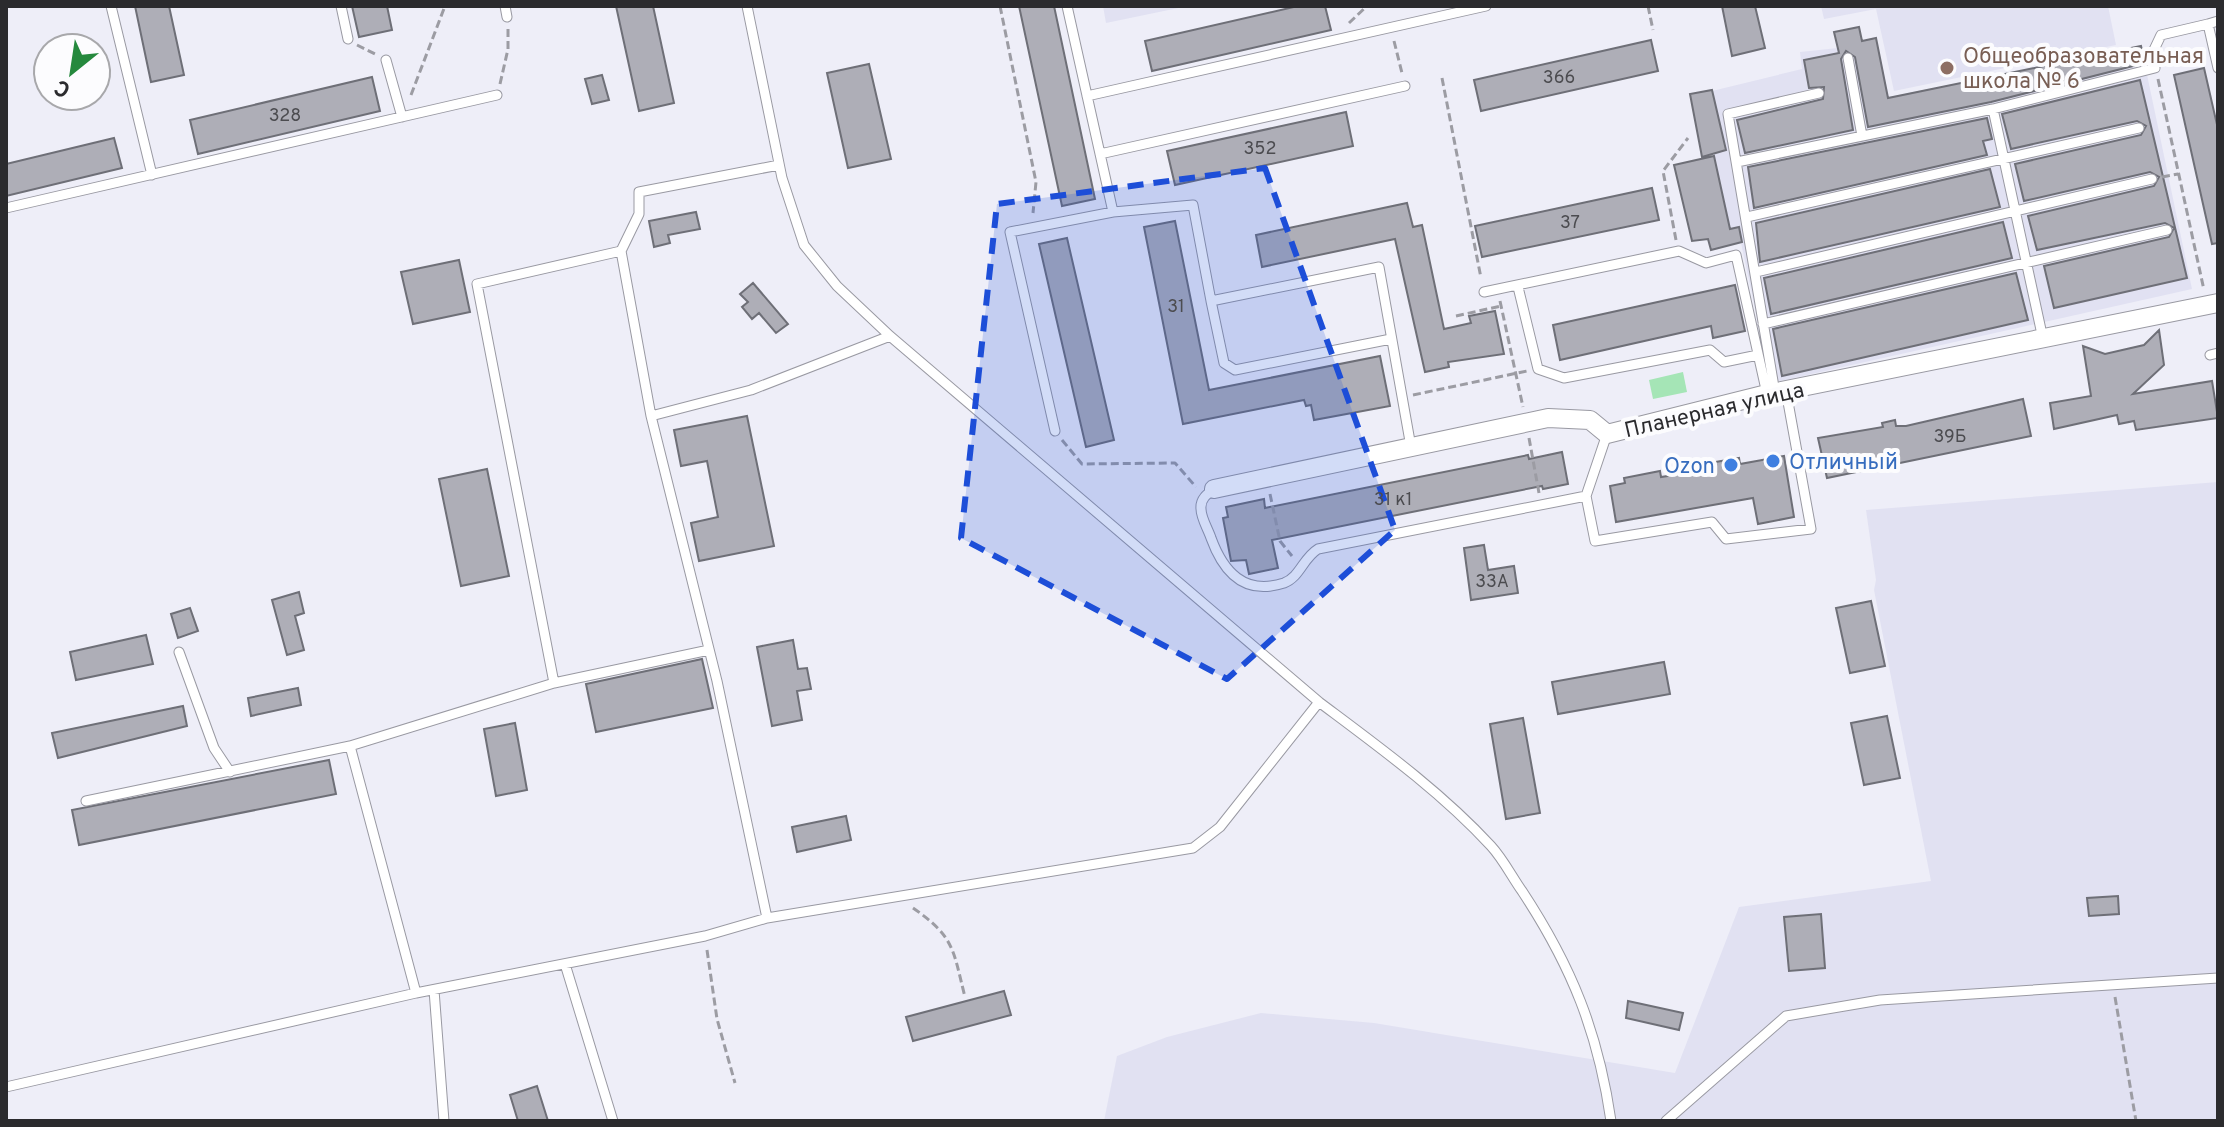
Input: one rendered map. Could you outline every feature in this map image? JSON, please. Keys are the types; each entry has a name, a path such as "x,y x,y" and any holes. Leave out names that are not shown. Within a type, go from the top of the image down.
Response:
{"street":[{"name":"Планерная улица","path":"1209,493 1548,418 1590,420 1607,434 1776,393 2213,304"}],"lane":[{"path":"111,6 152,175"},
{"path":"341,6 348,39"},
{"path":"505,6 507,17"},
{"path":"747,6 779,165 804,245 837,286 890,336 1319,702 1410,769 1493,848 1547,929 1573,981 1602,1059 1611,1121"},
{"path":"1067,6 1113,212"},
{"path":"1087,96 1486,6"},
{"path":"1737,162 1993,109 2155,68 2152,54 2161,35 2213,22 2218,68"},
{"path":"1848,58 1862,136"},
{"path":"386,60 402,117"},
{"path":"1100,154 1405,86"},
{"path":"1607,434 1586,496 1595,541 1712,522 1726,539 1811,529 1776,393 1728,114 1819,93"},
{"path":"6,208 497,95"},
{"path":"1993,109 2043,339"},
{"path":"1747,217 2139,128"},
{"path":"767,918 709,650 651,416 621,251 639,214 639,192 779,165"},
{"path":"1756,272 2152,179"},
{"path":"1055,431 1010,232 1113,212 1193,205 1224,363 1235,370 1391,339"},
{"path":"1763,324 2167,230"},
{"path":"554,683 477,284 621,251"},
{"path":"1484,292 1679,251 1706,263 1736,255 1758,355 1776,393"},
{"path":"1211,301 1379,267 1411,447"},
{"path":"1518,287 1538,369 1564,378 1710,350 1724,362 1758,355"},
{"path":"651,416 751,390 890,336"},
{"path":"1209,493 1200,508 1221,564 1235,578 1248,585 1266,587 1294,577 1318,549 1586,496"},
{"path":"86,801 350,746 554,683 709,650"},
{"path":"179,652 214,748 230,772"},
{"path":"6,1087 416,993 705,936 767,918 1193,848 1220,827 1319,702"},
{"path":"350,746 416,993"},
{"path":"565,964 613,1121"},
{"path":"1666,1121 1786,1016 1880,1000 2034,987 2113,986 2218,978"},
{"path":"434,990 444,1121"}],"path":[{"path":"402,117 445,6"},
{"path":"1000,6 1036,182 1037,200 1029,228"},
{"path":"1648,6 1653,30"},
{"path":"497,95 508,49 507,17"},
{"path":"1391,27 1405,86"},
{"path":"348,39 386,60"},
{"path":"2155,68 2213,304"},
{"path":"1442,78 1484,292"},
{"path":"1679,251 1663,171 1688,138"},
{"path":"1456,316 1501,306"},
{"path":"1401,397 1538,369"},
{"path":"1055,431 1082,464 1175,463 1209,493"},
{"path":"1271,500 1280,541 1301,567"},
{"path":"893,895 942,928 950,943 965,997"},
{"path":"705,936 717,1019 735,1083"},
{"path":"2113,986 2136,1121"}],"highlighted area":[{"path":"1265,168 1395,530 1227,679 961,538 997,204"}],"shaded area":[{"path":"1103,6 1188,6 1106,23"},
{"name":"Общеобразовательная школа № 6","path":"1821,6 2108,6 2116,45 1894,91 1876,9 1824,19"},
{"path":"1859,27 1862,41 1876,38 1889,97 2141,46 2192,289 1771,383 1741,243 1733,244 1713,154 1725,150 1712,91 1802,69 1800,52 1838,48 1834,32"},
{"path":"2218,482 2218,1121 1104,1121 1117,1056 1167,1037 1261,1013 1374,1023 1675,1073 1739,907 1931,881 1874,590 1876,580 1866,510"}],"green space":[{"path":"1683,372 1687,392 1653,399 1649,380"}],"building":[{"path":"135,6 169,6 184,75 151,82"},
{"path":"352,6 387,6 392,30 359,37"},
{"path":"616,6 653,6 674,103 639,111"},
{"path":"1019,6 1054,6 1095,199 1062,206"},
{"path":"1298,6 1325,6 1331,30 1152,71 1145,41"},
{"path":"1722,6 1755,6 1765,48 1732,56"},
{"path":"1859,27 1862,41 1876,38 1888,98 2141,46 2145,63 1991,102 1868,127 1855,57 1846,51 1841,59 1853,130 1745,153 1737,120 1823,99 1824,87 1809,88 1804,60 1839,53 1834,32"},
{"path":"1651,40 1658,71 1481,111 1474,80"},
{"path":"869,64 891,159 848,168 827,73"},
{"path":"2204,68 2218,129 2218,243 2212,244 2174,75"},
{"path":"602,75 609,100 592,104 585,79"},
{"path":"372,77 380,111 198,154 190,120"},
{"path":"2140,80 2187,278 2054,308 2044,266 2169,237 2174,228 2165,223 2037,250 2028,216 2154,186 2159,177 2150,172 2024,201 2015,164 2141,135 2146,126 2137,121 2011,149 2002,114"},
{"path":"1712,90 1726,150 1702,157 1690,94"},
{"path":"1346,112 1353,146 1175,185 1167,151"},
{"path":"1987,118 1992,139 1983,141 1987,155 1754,208 1748,167"},
{"path":"114,138 122,168 6,196 6,164"},
{"path":"1714,156 1730,229 1739,227 1742,242 1711,250 1708,239 1692,241 1674,165"},
{"path":"1990,169 2000,207 1760,262 1756,223"},
{"path":"1652,188 1659,220 1482,257 1475,226"},
{"path":"1407,203 1413,227 1422,225 1444,329 1471,323 1469,316 1495,311 1504,354 1448,362 1449,367 1425,372 1395,239 1262,267 1256,235"},
{"path":"696,212 700,229 668,235 670,243 654,247 649,221"},
{"path":"1175,221 1209,390 1380,356 1390,406 1314,420 1311,405 1306,406 1304,400 1183,424 1144,227"},
{"path":"2003,222 2012,258 1771,314 1764,278"},
{"path":"1067,238 1114,440 1086,447 1039,244"},
{"path":"459,260 470,312 413,324 401,272"},
{"path":"2016,273 2028,320 1782,376 1773,329"},
{"path":"753,283 788,324 776,333 759,313 752,319 742,307 748,302 740,294"},
{"path":"1735,285 1745,331 1713,338 1711,326 1560,360 1553,325"},
{"path":"2159,330 2164,365 2133,394 2212,381 2218,418 2136,430 2134,421 2119,424 2117,415 2054,429 2050,403 2091,396 2083,346 2105,354 2144,345"},
{"path":"2023,399 2031,436 1827,478 1818,438 1883,427 1882,423 1895,420 1896,426 1906,426"},
{"path":"747,416 774,546 699,561 691,523 718,517 707,461 681,466 674,430"},
{"path":"1562,452 1568,484 1543,489 1542,486 1272,540 1278,568 1249,574 1246,560 1231,561 1223,518 1228,517 1226,507 1264,499 1265,508 1528,455 1529,459"},
{"path":"1784,456 1794,517 1758,524 1753,498 1616,522 1610,486 1625,483 1624,478 1660,471 1661,477 1687,473 1686,467 1739,458 1740,464"},
{"path":"487,469 509,576 461,586 439,479"},
{"path":"1484,545 1488,570 1514,566 1518,593 1471,600 1464,548"},
{"path":"299,592 304,613 295,616 304,650 287,655 272,600"},
{"path":"1871,601 1885,666 1850,673 1836,608"},
{"path":"190,608 198,631 178,638 171,614"},
{"path":"146,635 153,664 76,680 70,652"},
{"path":"793,640 798,669 807,668 811,689 797,691 802,720 772,726 757,647"},
{"path":"702,659 713,708 596,732 586,684"},
{"path":"1664,662 1670,694 1558,714 1552,682"},
{"path":"298,688 301,705 251,716 248,698"},
{"path":"183,706 187,726 58,758 52,733"},
{"path":"1887,716 1900,778 1864,785 1851,723"},
{"path":"1523,718 1540,813 1506,819 1490,724"},
{"path":"515,723 527,790 496,796 484,729"},
{"path":"329,760 336,794 79,845 72,810"},
{"path":"846,816 851,840 797,852 792,827"},
{"path":"2118,896 2119,914 2089,916 2087,898"},
{"path":"1821,914 1825,968 1789,971 1784,917"},
{"path":"1004,991 1011,1015 913,1041 906,1017"},
{"path":"1628,1001 1683,1013 1679,1030 1626,1018"},
{"path":"537,1086 548,1121 518,1121 510,1095"}],"place":[{"name":"Общеобразовательная школа № 6","path":"1947,68"},
{"name":"Отличный","path":"1773,461"},
{"name":"Ozon","path":"1731,465"}]}
